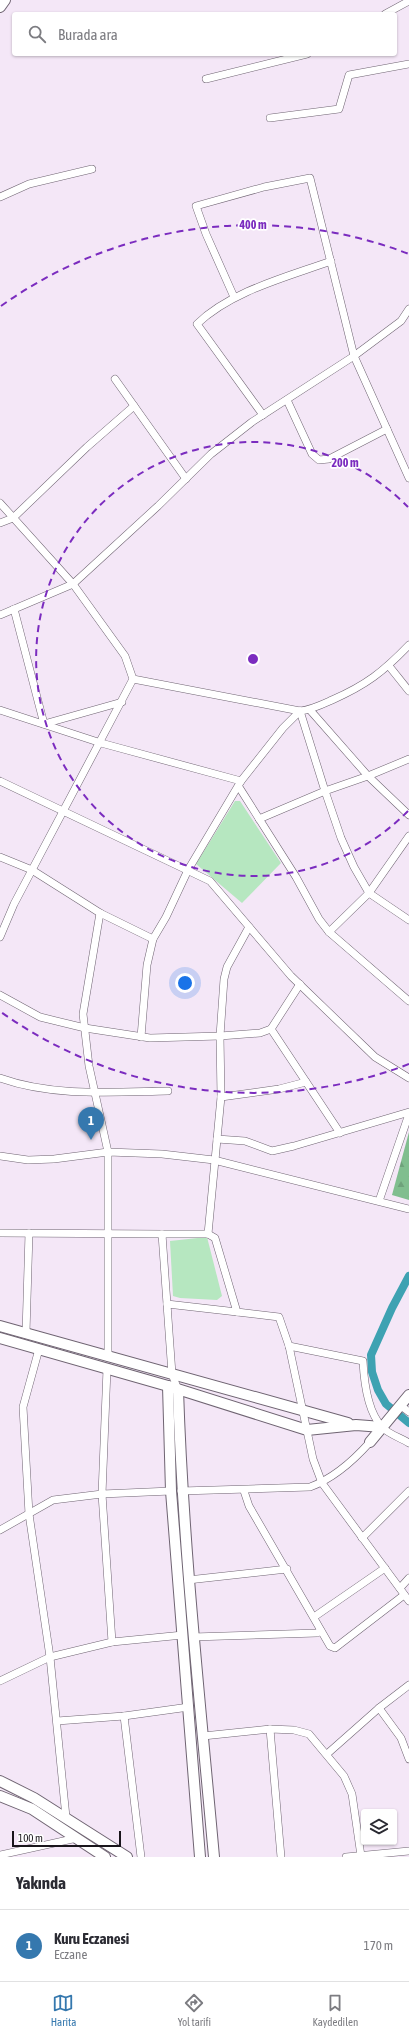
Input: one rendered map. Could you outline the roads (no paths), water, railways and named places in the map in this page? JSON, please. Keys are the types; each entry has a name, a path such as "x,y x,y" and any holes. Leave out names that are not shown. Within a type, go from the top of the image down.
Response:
{"street":[{"path":"389,12 409,1"},
{"path":"206,79 299,56"},
{"path":"270,118 339,109 349,75 409,64"},
{"path":"0,197 29,184 92,169"},
{"path":"234,298 206,234 196,206 264,187 310,178 354,356 409,478"},
{"path":"263,415 198,324 210,312 234,298 331,261"},
{"path":"0,614 72,584 158,506 211,454 263,415 354,356 401,321 408,313"},
{"path":"115,379 186,479"},
{"path":"287,400 312,454 319,460 329,460 387,429"},
{"path":"0,523 13,518 87,447 134,406"},
{"path":"0,503 72,584 125,656 133,679 101,743 14,904 0,937"},
{"path":"14,609 44,724"},
{"path":"133,679 300,710 310,710 361,686 389,666 409,645"},
{"path":"389,666 409,691"},
{"path":"44,724 122,702"},
{"path":"0,710 101,743 240,784 259,819 296,877 319,919 329,932 409,1001"},
{"path":"141,1037 147,965 153,939 166,917 188,870 240,784 283,728 300,710"},
{"path":"300,710 341,838 368,893 409,920"},
{"path":"310,710 368,776 409,815"},
{"path":"259,819 325,790 368,776 409,759"},
{"path":"0,781 210,881 300,984 375,1057 409,1078"},
{"path":"329,932 368,893 409,836"},
{"path":"0,857 32,870 100,914 153,939"},
{"path":"100,914 84,1009 89,1066 108,1152 108,1357"},
{"path":"208,1234 221,1097 220,1036 224,979 227,967 249,926"},
{"path":"0,995 40,1017 85,1028 141,1037 220,1036 260,1033 271,1029 300,984"},
{"path":"271,1029 340,1133"},
{"path":"0,1078 29,1086 96,1093 168,1091"},
{"path":"221,1097 279,1089 306,1082"},
{"path":"217,1139 245,1141 272,1151 409,1113"},
{"path":"379,1201 409,1113"},
{"path":"0,1156 28,1160 54,1159 108,1152 162,1154 214,1160 379,1201 409,1210"},
{"path":"26,1333 29,1233"},
{"path":"0,1234 208,1234 215,1238 238,1312"},
{"path":"162,1234 173,1388 176,1491 188,1636 203,1736 214,1857"},
{"path":"167,1304 279,1317 289,1346 313,1459 322,1483 407,1598 335,1648 330,1646 287,1569 249,1506 244,1491"},
{"path":"0,1326 304,1412 356,1425"},
{"path":"0,1338 173,1388 307,1430 384,1424"},
{"path":"289,1346 363,1361 370,1405 384,1424 409,1443"},
{"path":"39,1349 23,1407 29,1514 50,1657 66,1817"},
{"path":"107,1369 102,1494 112,1642"},
{"path":"0,1530 53,1500 102,1494 310,1488 322,1483 361,1452 409,1395"},
{"path":"399,1408 409,1412"},
{"path":"176,1491 188,1580 189,1707 200,1857"},
{"path":"362,1538 409,1491"},
{"path":"314,1617 385,1568"},
{"path":"188,1580 287,1569"},
{"path":"400,1588 409,1578"},
{"path":"0,1681 50,1657 112,1642 188,1636 317,1633 321,1631"},
{"path":"327,1754 379,1708 409,1685"},
{"path":"57,1721 124,1716 189,1707"},
{"path":"379,1708 408,1747 409,1759"},
{"path":"124,1716 141,1857"},
{"path":"203,1736 270,1729 294,1730 309,1734 344,1776 352,1794 361,1856"},
{"path":"270,1729 281,1857"},
{"path":"0,1781 34,1798 66,1817 127,1857"},
{"path":"0,1796 32,1809 105,1857"},
{"path":"0,1855 77,1838"},
{"path":"346,1857 409,1851"}],"waterway":[{"path":"409,1276 392,1308 371,1355 372,1372 378,1390 386,1404 409,1423"}],"place":[{"name":"Kuru Eczanesi","path":"91,1140"}]}
